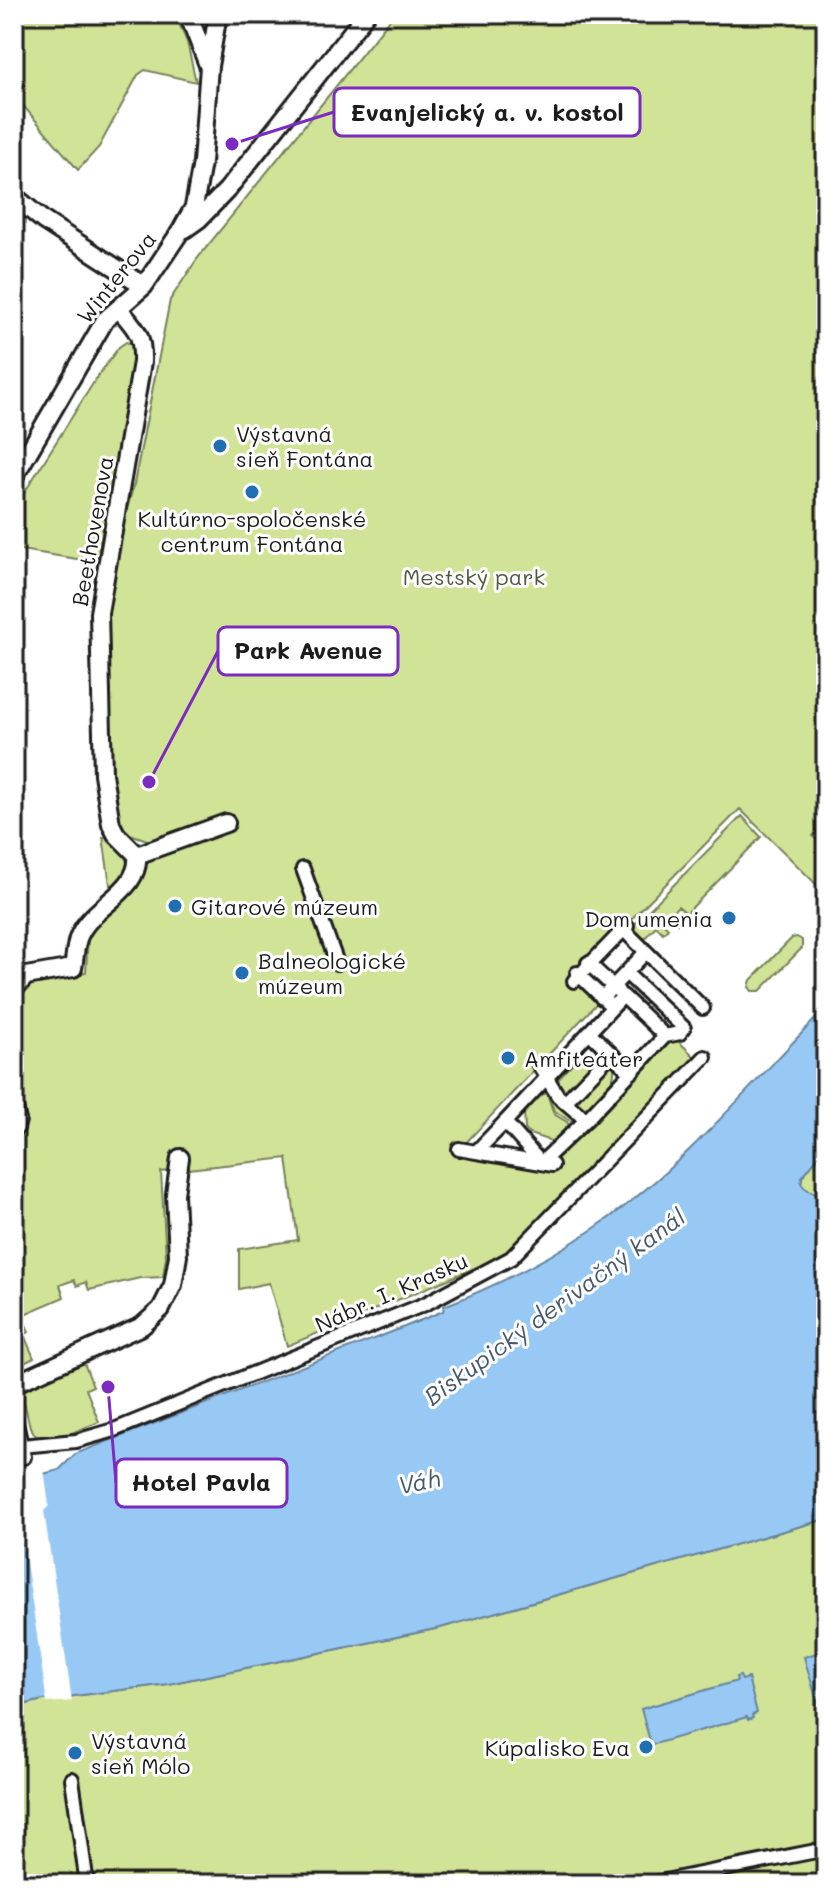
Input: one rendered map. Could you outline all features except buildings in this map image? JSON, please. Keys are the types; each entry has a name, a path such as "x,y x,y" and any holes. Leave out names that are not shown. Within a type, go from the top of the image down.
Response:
{"street":[{"path":"188,14 209,66"},
{"name":"Winterova","path":"14,477 105,320 144,286 194,207 209,66 218,14"},
{"path":"180,232 199,219 227,190 366,14"},
{"path":"198,186 215,192 227,190"},
{"path":"14,196 44,221 144,286"},
{"name":"Beethovenova","path":"119,309 140,334 143,342 142,362 99,613 99,671 103,774 111,824 116,834 137,855"},
{"path":"14,989 26,976 73,968 79,936 97,911 134,876 138,865 137,855 226,823"},
{"path":"303,869 337,963"},
{"path":"607,1003 577,976 626,928 703,1008"},
{"path":"476,1152 547,1077 570,1042 589,1032 618,991 626,973 646,952"},
{"path":"589,964 665,1036"},
{"path":"546,1164 607,1102 665,1036 682,1031 626,973"},
{"path":"589,1032 631,1073"},
{"path":"565,1102 611,1054"},
{"name":"Nábr. I. Krasku","path":"14,1417 22,1452 114,1430 425,1304 492,1270 511,1258 705,1057"},
{"path":"539,1065 552,1088 586,1120"},
{"path":"14,1101 19,1120 17,1128"},
{"path":"505,1122 546,1164"},
{"path":"459,1149 546,1164"},
{"path":"14,1384 142,1326 161,1309 173,1285 178,1256 175,1194 180,1158"},
{"path":"73,1785 87,1884"},
{"path":"650,1884 826,1849"}],"green space":[{"path":"14,14 175,14 187,42 196,82 145,70 138,75 99,147 78,170 14,95"},
{"name":"Mestský park","path":"394,14 826,14 826,822 813,836 826,850 826,879 819,887 740,809 590,961 574,981 597,1003 460,1149 551,1165 673,1036 700,1062 506,1255 287,1346 269,1283 239,1289 239,1249 298,1240 287,1158 161,1172 166,1257 163,1277 140,1278 89,1290 86,1282 77,1286 74,1280 60,1285 64,1297 22,1315 29,1332 24,1335 34,1358 14,1368 14,1143 18,1141 19,1116 14,1092 14,1068 21,1000 30,981 86,972 88,935 100,915 126,897 153,854 150,841 130,834 116,824 106,753 106,613 113,559 134,484 170,300 197,259"},
{"path":"126,342 132,344 135,351 123,434 96,562 14,549 14,509 97,377"},
{"path":"742,816 761,837 677,923 684,911 678,906 662,922 668,928 663,933 656,926 642,941 630,929"},
{"path":"103,837 115,839 125,856 127,872 121,884 110,885"},
{"path":"792,938 802,940 802,948 760,991 752,991 749,987 751,980"},
{"path":"600,1051 604,1053 571,1092 561,1095 556,1083 565,1072 580,1058"},
{"path":"609,1062 614,1063 614,1071 606,1091 584,1111 575,1109 573,1098"},
{"path":"546,1088 550,1088 577,1119 570,1121 555,1111 548,1097 554,1114 570,1127 554,1142 529,1134 525,1129 524,1112 537,1096 545,1094"},
{"path":"826,1147 826,1193 812,1192 801,1184 802,1177"},
{"path":"84,1363 93,1386 86,1389 99,1422 54,1440 36,1436 30,1427 21,1389"},
{"path":"826,1519 826,1884 14,1884 14,1707 43,1700 168,1684 440,1628"}],"water":[{"path":"826,1008 826,1147 802,1177 801,1183 812,1192 826,1193 826,1519 440,1628 168,1684 43,1700 14,1707 14,1481 59,1470 75,1454 443,1311 444,1306 560,1250 628,1204 687,1152"},
{"path":"826,1650 826,1706 819,1708 804,1657"},
{"path":"740,1676 742,1680 748,1678 757,1713 752,1715 753,1718 748,1720 747,1717 651,1745 641,1709 737,1681 736,1677"}],"pier":[{"path":"44,1469 49,1506 44,1511 72,1701 47,1703 14,1481 14,1476"}],"place":[{"name":"Evanjelický a. v. kostol","path":"232,144"},
{"name":"Výstavná sieň Fontána","path":"220,446"},
{"name":"Kultúrno-spoločenské centrum Fontána","path":"252,492"},
{"name":"Park Avenue","path":"149,782"},
{"name":"Gitarové múzeum","path":"175,906"},
{"name":"Dom umenia","path":"729,918"},
{"name":"Balneologické múzeum","path":"242,973"},
{"name":"Amfiteáter","path":"508,1058"},
{"name":"Hotel Pavla","path":"108,1387"},
{"name":"Kúpalisko Eva","path":"646,1747"},
{"name":"Výstavná sieň Mólo","path":"75,1753"}],"water label":[{"name":"Biskupický derivačný kanál","path":"554,1306"},
{"name":"Váh","path":"419,1481"}]}
